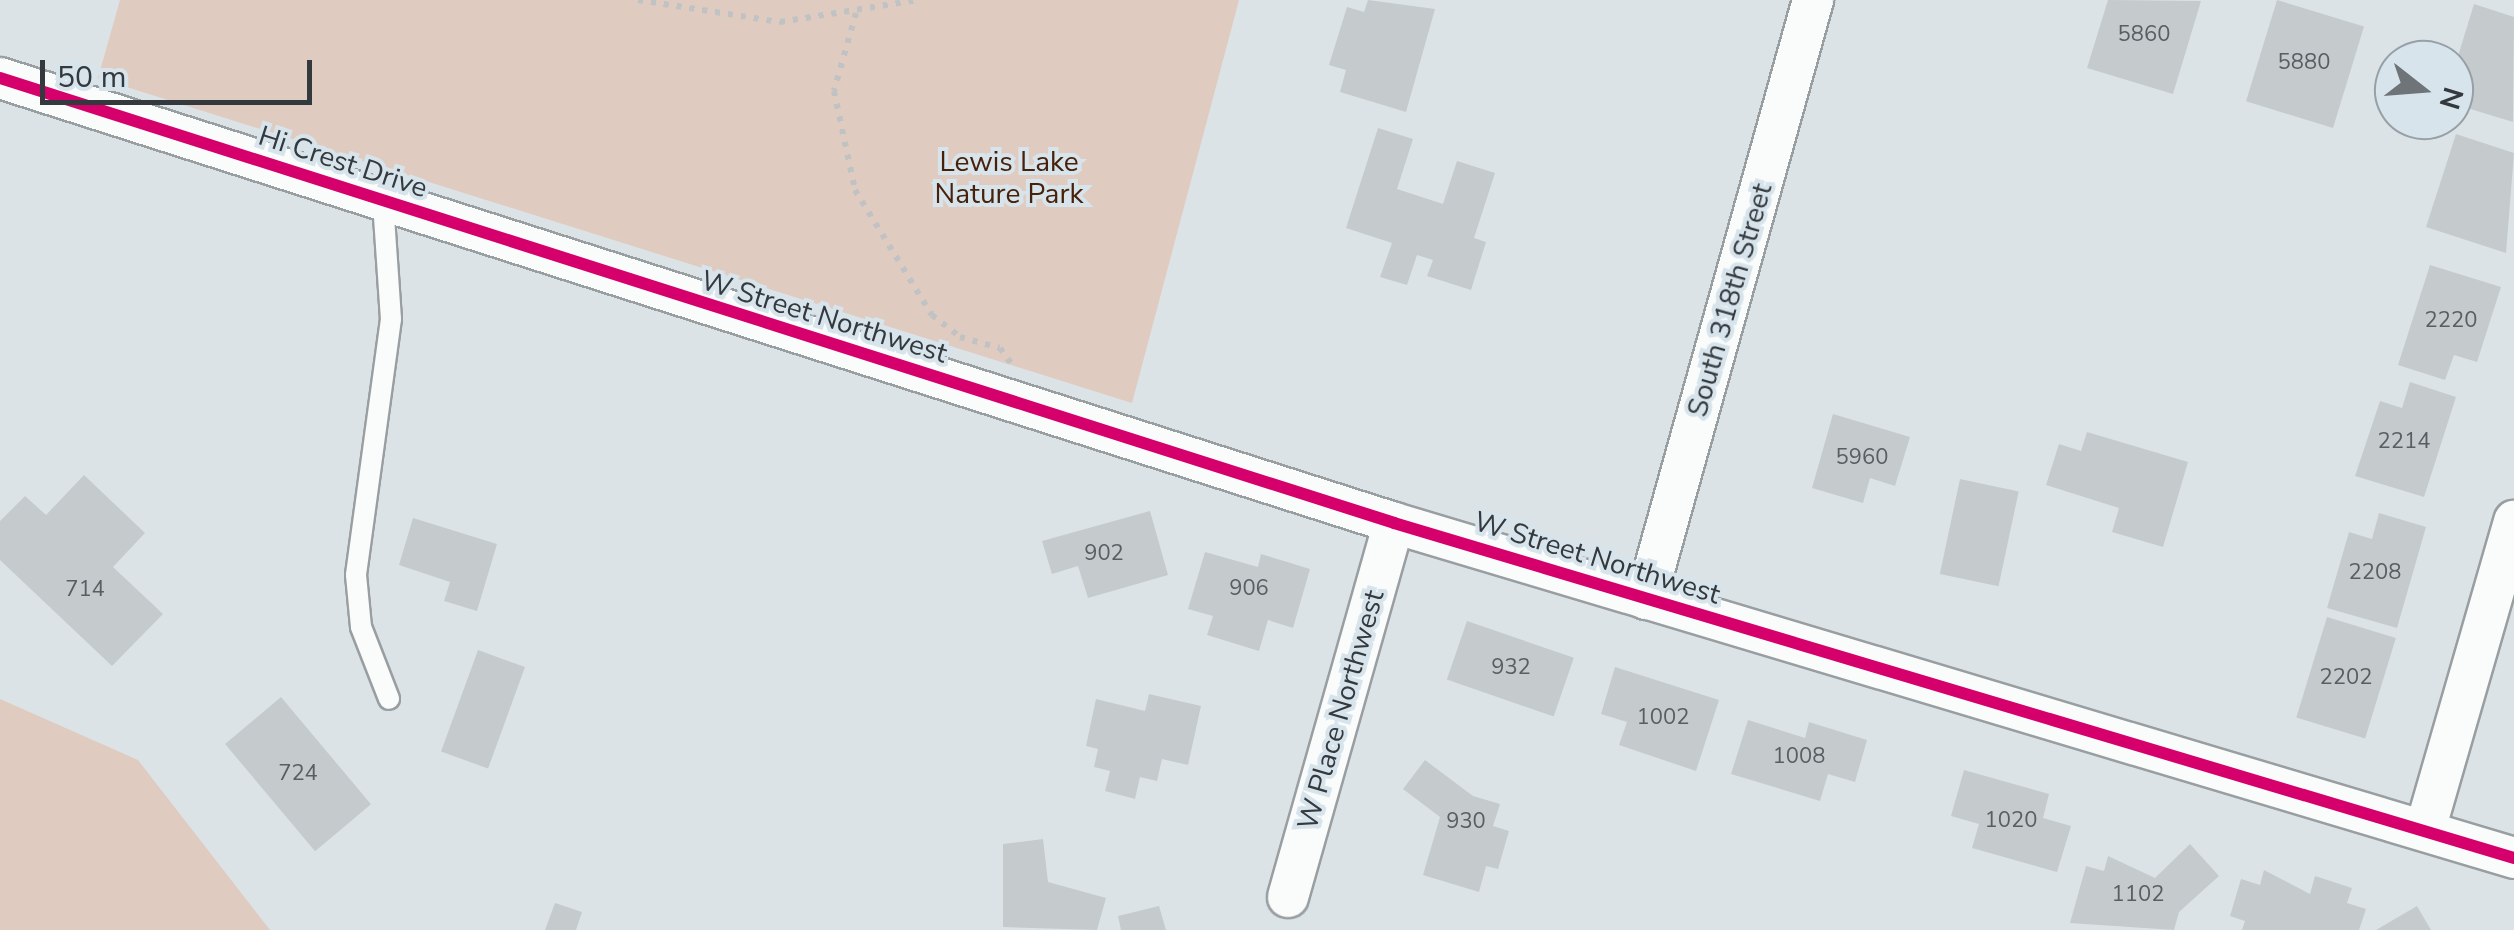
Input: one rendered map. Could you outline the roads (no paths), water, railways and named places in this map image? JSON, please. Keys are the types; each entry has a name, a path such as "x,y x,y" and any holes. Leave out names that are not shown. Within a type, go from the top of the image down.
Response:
{"street":[{"name":"South 318th Street","path":"1646,600 1813,0"},
{"name":"Hi Crest Drive","path":"0,78 670,295"},
{"name":"W Street Northwest","path":"670,295 1646,600 2514,858"},
{"name":"W Place Northwest","path":"1288,896 1394,522"},
{"path":"2426,830 2514,522"}],"lane":[{"path":"383,202 390,320 356,574 361,627 388,698"}],"park label":[{"name":"Lewis Lake Nature Park","path":"1009,178"}]}
